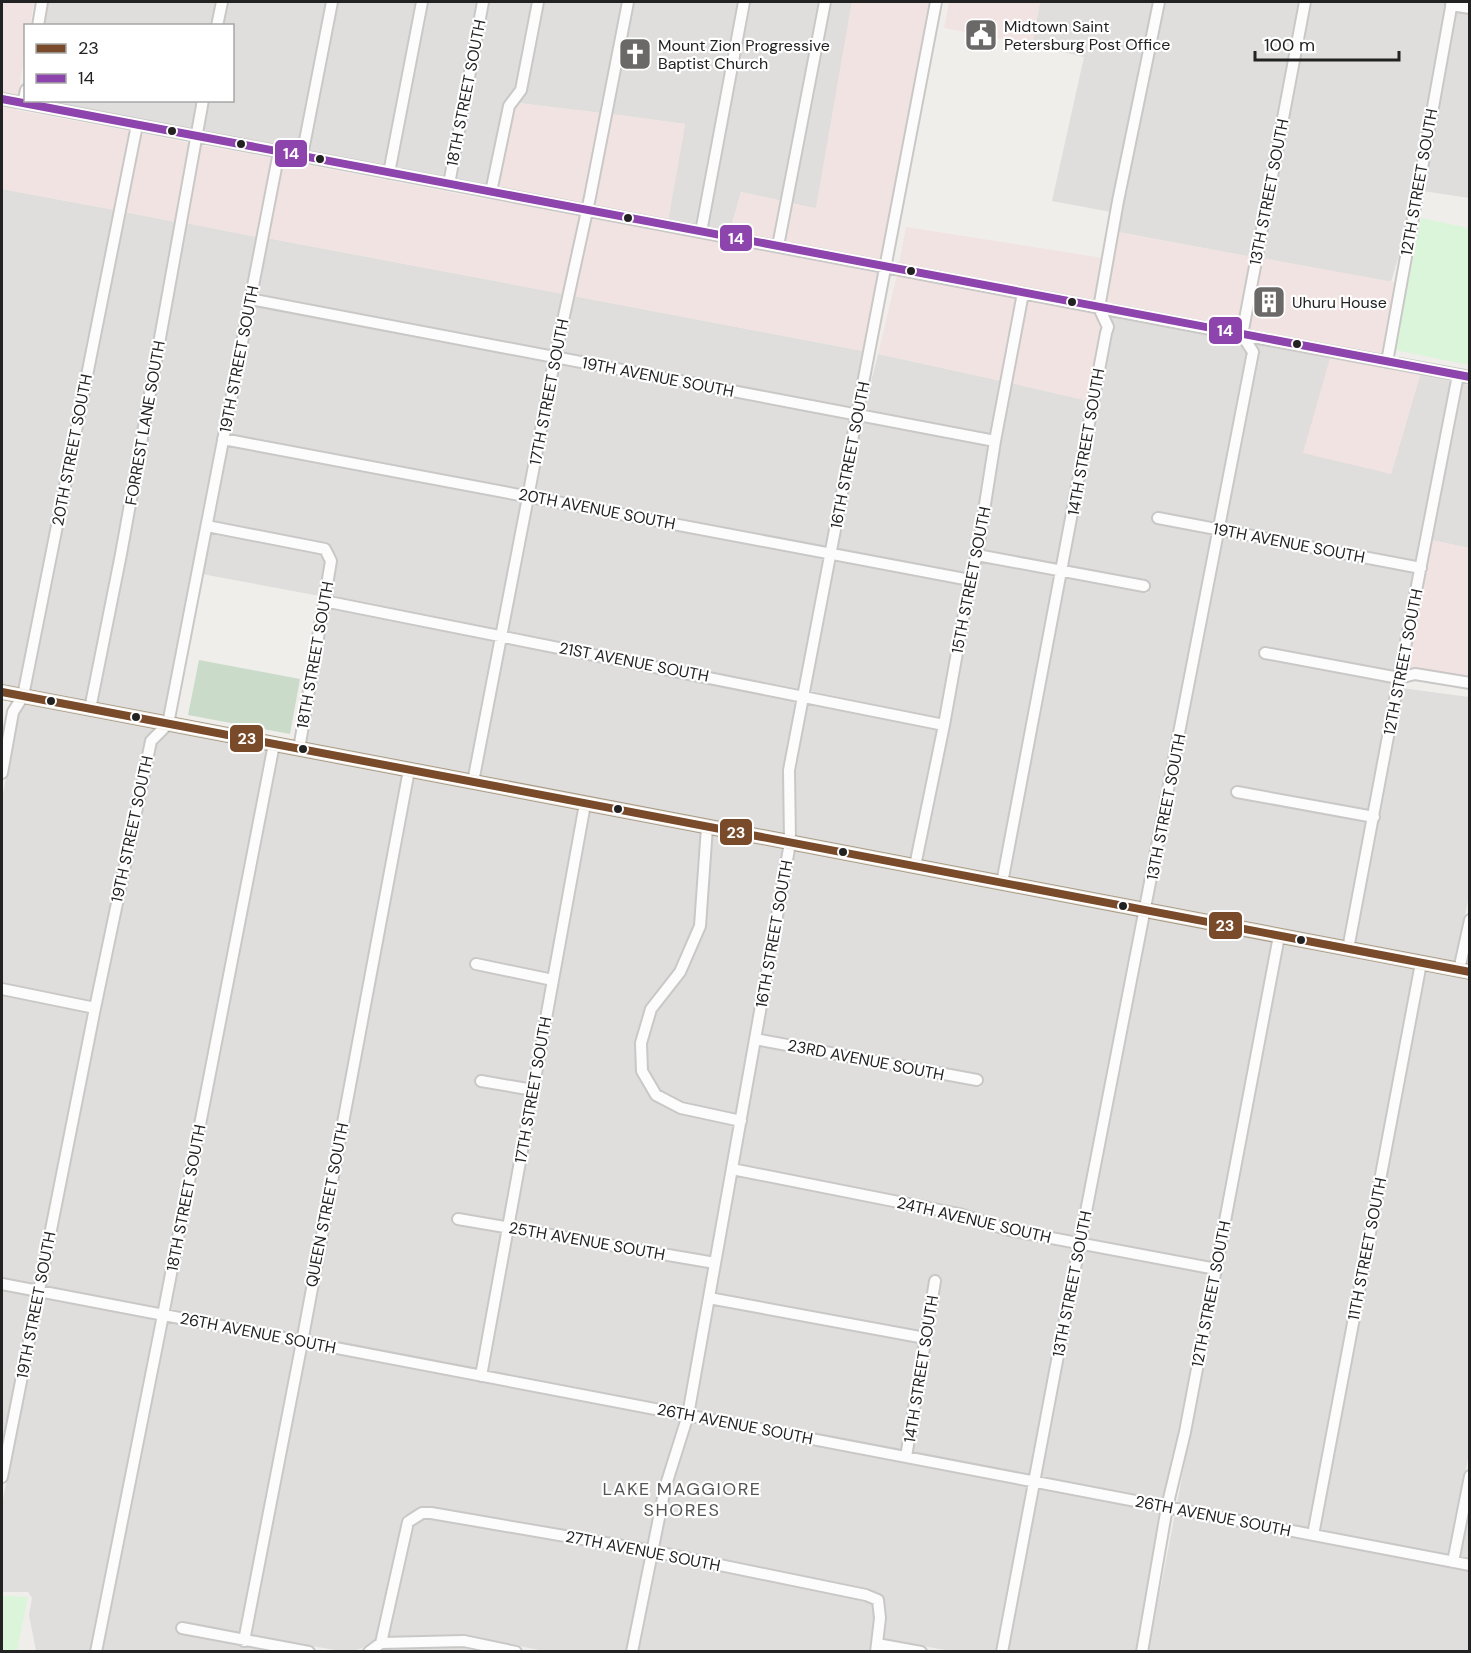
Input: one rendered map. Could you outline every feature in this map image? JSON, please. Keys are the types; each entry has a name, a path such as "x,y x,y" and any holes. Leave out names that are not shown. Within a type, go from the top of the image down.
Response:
{"main road":[{"path":"2,692 1464,971"}],"street":[{"path":"38,24 42,2"},
{"path":"218,24 222,2"},
{"path":"302,156 332,2"},
{"path":"389,172 422,2"},
{"name":"18TH STREET SOUTH","path":"449,184 483,2"},
{"path":"491,192 509,105 521,90 538,2"},
{"name":"17TH STREET SOUTH","path":"473,782 555,357 628,2"},
{"path":"702,232 744,2"},
{"path":"778,246 825,2"},
{"name":"16TH STREET SOUTH","path":"632,1652 665,1488 688,1415 790,843 789,770 936,2"},
{"name":"14TH STREET SOUTH","path":"1002,883 1108,327 1099,308 1118,201 1159,2"},
{"name":"13TH STREET SOUTH","path":"1002,1652 1253,352 1242,335 1305,2"},
{"path":"1452,3 1470,8"},
{"name":"12TH STREET SOUTH","path":"1387,362 1452,3"},
{"path":"2,99 1470,377"},
{"path":"23,103 24,99"},
{"path":"196,136 203,102"},
{"name":"20TH STREET SOUTH","path":"2,773 13,712 23,696 137,125"},
{"name":"FORREST LANE SOUTH","path":"90,709 123,542 196,136"},
{"name":"19TH STREET SOUTH","path":"2,1477 94,1008 151,741 168,724 279,152"},
{"name":"15TH STREET SOUTH","path":"915,866 970,580 977,555 995,441 1023,293"},
{"name":"19TH AVENUE SOUTH","path":"250,299 995,441"},
{"name":"12TH STREET SOUTH","path":"1348,949 1398,678 1458,375"},
{"name":"20TH AVENUE SOUTH","path":"223,439 970,580"},
{"name":"19TH AVENUE SOUTH","path":"1158,518 1421,568"},
{"name":"18TH STREET SOUTH","path":"207,526 325,549 331,561 299,749"},
{"path":"977,555 1144,586"},
{"name":"21ST AVENUE SOUTH","path":"324,601 944,724"},
{"path":"1265,653 1398,678 1415,674 1470,683"},
{"name":"18TH STREET SOUTH","path":"96,1652 274,744"},
{"name":"QUEEN STREET SOUTH","path":"244,1641 409,770"},
{"path":"1237,792 1374,817"},
{"name":"17TH STREET SOUTH","path":"481,1376 585,804"},
{"path":"707,827 700,926 680,972 651,1009 641,1043 642,1071 656,1095 681,1107 741,1121"},
{"path":"1464,971 1470,920"},
{"name":"12TH STREET SOUTH","path":"1142,1652 1167,1507 1185,1432 1279,936"},
{"name":"11TH STREET SOUTH","path":"1313,1535 1421,963"},
{"path":"476,964 553,980"},
{"path":"2,989 94,1008"},
{"name":"23RD AVENUE SOUTH","path":"755,1039 977,1080"},
{"path":"481,1081 533,1090"},
{"name":"24TH AVENUE SOUTH","path":"732,1169 959,1214 1009,1230 1216,1269"},
{"name":"25TH AVENUE SOUTH","path":"458,1219 715,1263"},
{"name":"14TH STREET SOUTH","path":"906,1457 935,1281"},
{"name":"26TH AVENUE SOUTH","path":"2,1284 1470,1565"},
{"path":"709,1298 925,1338"},
{"path":"1453,1562 1470,1476"},
{"name":"27TH AVENUE SOUTH","path":"381,1643 408,1522 422,1514 431,1513 652,1551 866,1595 878,1600 880,1618 876,1648"},
{"path":"182,1628 309,1652"},
{"path":"369,1652 381,1643 464,1641 516,1652"},
{"path":"876,1648 921,1652"}],"shaded area":[{"path":"2,2 34,2 30,24 24,24 24,57 18,96 2,93"},
{"path":"47,2 217,2 212,24 43,24"},
{"path":"227,2 327,2 298,150 202,131 208,102 234,102 234,24 223,24"},
{"path":"338,2 417,2 385,166 308,151"},
{"path":"427,2 478,2 445,178 395,168"},
{"path":"488,2 533,2 516,88 487,186 455,179"},
{"path":"543,2 622,2 601,113 518,103 526,91"},
{"path":"633,2 739,2 697,225 668,220 685,124 611,114"},
{"path":"749,2 820,2 782,201 741,192 730,231 707,227"},
{"path":"830,2 852,2 816,209 791,203"},
{"path":"852,2 938,2 889,262 784,242 791,203 816,208"},
{"path":"949,2 1040,2 1032,45 944,28"},
{"path":"1040,2 1154,2 1111,212 1052,201 1084,57 1032,45"},
{"path":"1164,2 1300,2 1252,257 1118,232"},
{"path":"1311,2 1447,2 1405,235 1391,282 1261,258"},
{"path":"1455,11 1469,14 1469,198 1423,191"},
{"path":"44,102 198,102 192,130"},
{"path":"518,103 601,113 583,204 497,187 514,108"},
{"path":"3,105 16,108 16,110 130,131 115,210 2,189"},
{"path":"611,114 685,124 668,220 593,206"},
{"path":"140,133 190,143 176,222 125,212"},
{"path":"200,145 272,158 257,237 186,223"},
{"path":"282,160 581,215 564,294 267,238"},
{"path":"2,189 115,210 20,690 2,687"},
{"path":"741,192 782,201 774,240 730,232"},
{"path":"125,212 176,222 116,553 86,703 29,692"},
{"path":"590,217 887,273 868,352 574,296"},
{"path":"186,223 257,237 165,718 96,705 126,555"},
{"path":"906,227 1103,258 1095,302 899,264"},
{"path":"1117,232 1252,257 1238,329 1105,304"},
{"path":"267,238 564,294 552,351 256,295"},
{"path":"1261,258 1394,282 1383,355 1248,331"},
{"path":"897,275 1017,298 1002,381 878,354"},
{"path":"574,296 868,352 854,408 562,353"},
{"path":"1027,300 1096,313 1102,327 1089,401 1011,383"},
{"path":"254,306 549,362 525,490 229,434"},
{"path":"1111,316 1239,341 1248,353 1216,523 1155,511 1152,522 1214,534 1142,904 1008,879 1066,578 1148,593 1149,582 1068,567 1112,328"},
{"path":"1254,343 1330,358 1391,474 1420,375 1451,381 1417,562 1226,525 1258,353"},
{"path":"1271,346 1420,375 1391,474 1303,453 1330,358"},
{"path":"878,354 1002,381 991,434 864,410"},
{"path":"559,364 852,419 827,548 535,492"},
{"path":"1011,383 1089,401 1058,565 983,551"},
{"path":"1461,383 1469,385 1469,548 1431,540"},
{"path":"862,421 990,445 967,574 836,550"},
{"path":"227,446 523,501 498,629 330,597 337,556 334,556 326,544 213,522"},
{"path":"532,503 825,559 800,689 508,631"},
{"path":"210,533 322,554 326,562 320,596 202,574"},
{"path":"1224,536 1415,573 1395,672 1262,647 1259,657 1393,683 1370,810 1234,785 1231,796 1368,822 1344,943 1152,906"},
{"path":"1431,540 1469,548 1469,677 1416,668 1405,671"},
{"path":"834,561 964,585 940,718 810,691"},
{"path":"980,562 1056,576 998,877 921,862"},
{"path":"328,608 496,640 470,776 305,744"},
{"path":"506,642 798,700 785,836 479,778"},
{"path":"1402,688 1469,697 1469,895 1455,964 1354,945"},
{"path":"808,702 938,729 911,860 796,838 794,770"},
{"path":"25,703 157,728 146,740 91,1001 2,983 2,799 18,715"},
{"path":"170,730 268,749 159,1309 45,1287 99,1009 155,744"},
{"path":"277,751 403,775 298,1335 169,1310"},
{"path":"413,776 579,808 549,973 473,958 470,968 547,984 529,1084 477,1075 475,1085 527,1095 504,1221 454,1213 452,1224 502,1232 477,1369 308,1337"},
{"path":"589,810 702,832 695,925 676,969 636,1042 637,1071 654,1100 680,1113 735,1125 711,1256 514,1222"},
{"path":"712,834 785,847 737,1114 683,1102 659,1091 647,1069 646,1044 656,1012 685,974 705,928"},
{"path":"794,849 1140,915 1076,1237 1010,1225 960,1209 738,1164 759,1045 981,1087 983,1076 761,1034"},
{"path":"1149,917 1273,941 1212,1263 1086,1239"},
{"path":"1283,942 1415,968 1309,1528 1177,1503"},
{"path":"1425,970 1469,978 1470,1449 1449,1555 1319,1530"},
{"path":"2,995 89,1012 36,1285 2,1278"},
{"path":"736,1175 957,1220 1008,1236 1074,1248 1030,1475 912,1452 941,1277 931,1275 921,1332 715,1293"},
{"path":"512,1233 709,1267 684,1409 487,1371"},
{"path":"1084,1250 1210,1274 1167,1501 1040,1477"},
{"path":"2,1290 33,1296 2,1451"},
{"path":"43,1298 157,1320 91,1651 36,1651 29,1615 32,1598 28,1592 2,1592 2,1504"},
{"path":"713,1304 919,1343 902,1450 694,1411"},
{"path":"167,1321 296,1346 241,1634 179,1622 176,1632 274,1651 101,1652"},
{"path":"306,1348 681,1420 660,1487 648,1545 420,1509 407,1516 404,1515 401,1520 377,1638 371,1645 353,1651 342,1651 250,1636"},
{"path":"691,1422 1028,1486 997,1651 951,1651 883,1639 884,1597 882,1594 658,1547 669,1490"},
{"path":"1037,1488 1165,1512 1138,1651 1007,1652"},
{"path":"1469,1503 1469,1559 1459,1557"},
{"path":"1175,1514 1469,1570 1469,1651 1148,1652"},
{"path":"423,1519 646,1556 627,1651 545,1651 465,1636 387,1637 412,1526"},
{"path":"655,1558 865,1601 873,1605 875,1618 870,1651 637,1652"},
{"path":"463,1647 487,1651 379,1652 385,1649"}],"green space":[{"path":"1421,218 1469,228 1469,365 1395,350"},
{"path":"199,660 300,679 290,734 188,715"},
{"path":"2,1596 28,1597 17,1651 2,1651"}],"transit line":[{"name":"14","path":"2,99 1470,377"},
{"name":"23","path":"2,692 1470,972"}],"place":[{"name":"Midtown Saint Petersburg Post Office","path":"981,35"},
{"name":"Mount Zion Progressive Baptist Church","path":"635,54"},
{"name":"Uhuru House","path":"1269,302"}],"district":[{"name":"LAKE MAGGIORE SHORES","path":"682,1499"}]}
